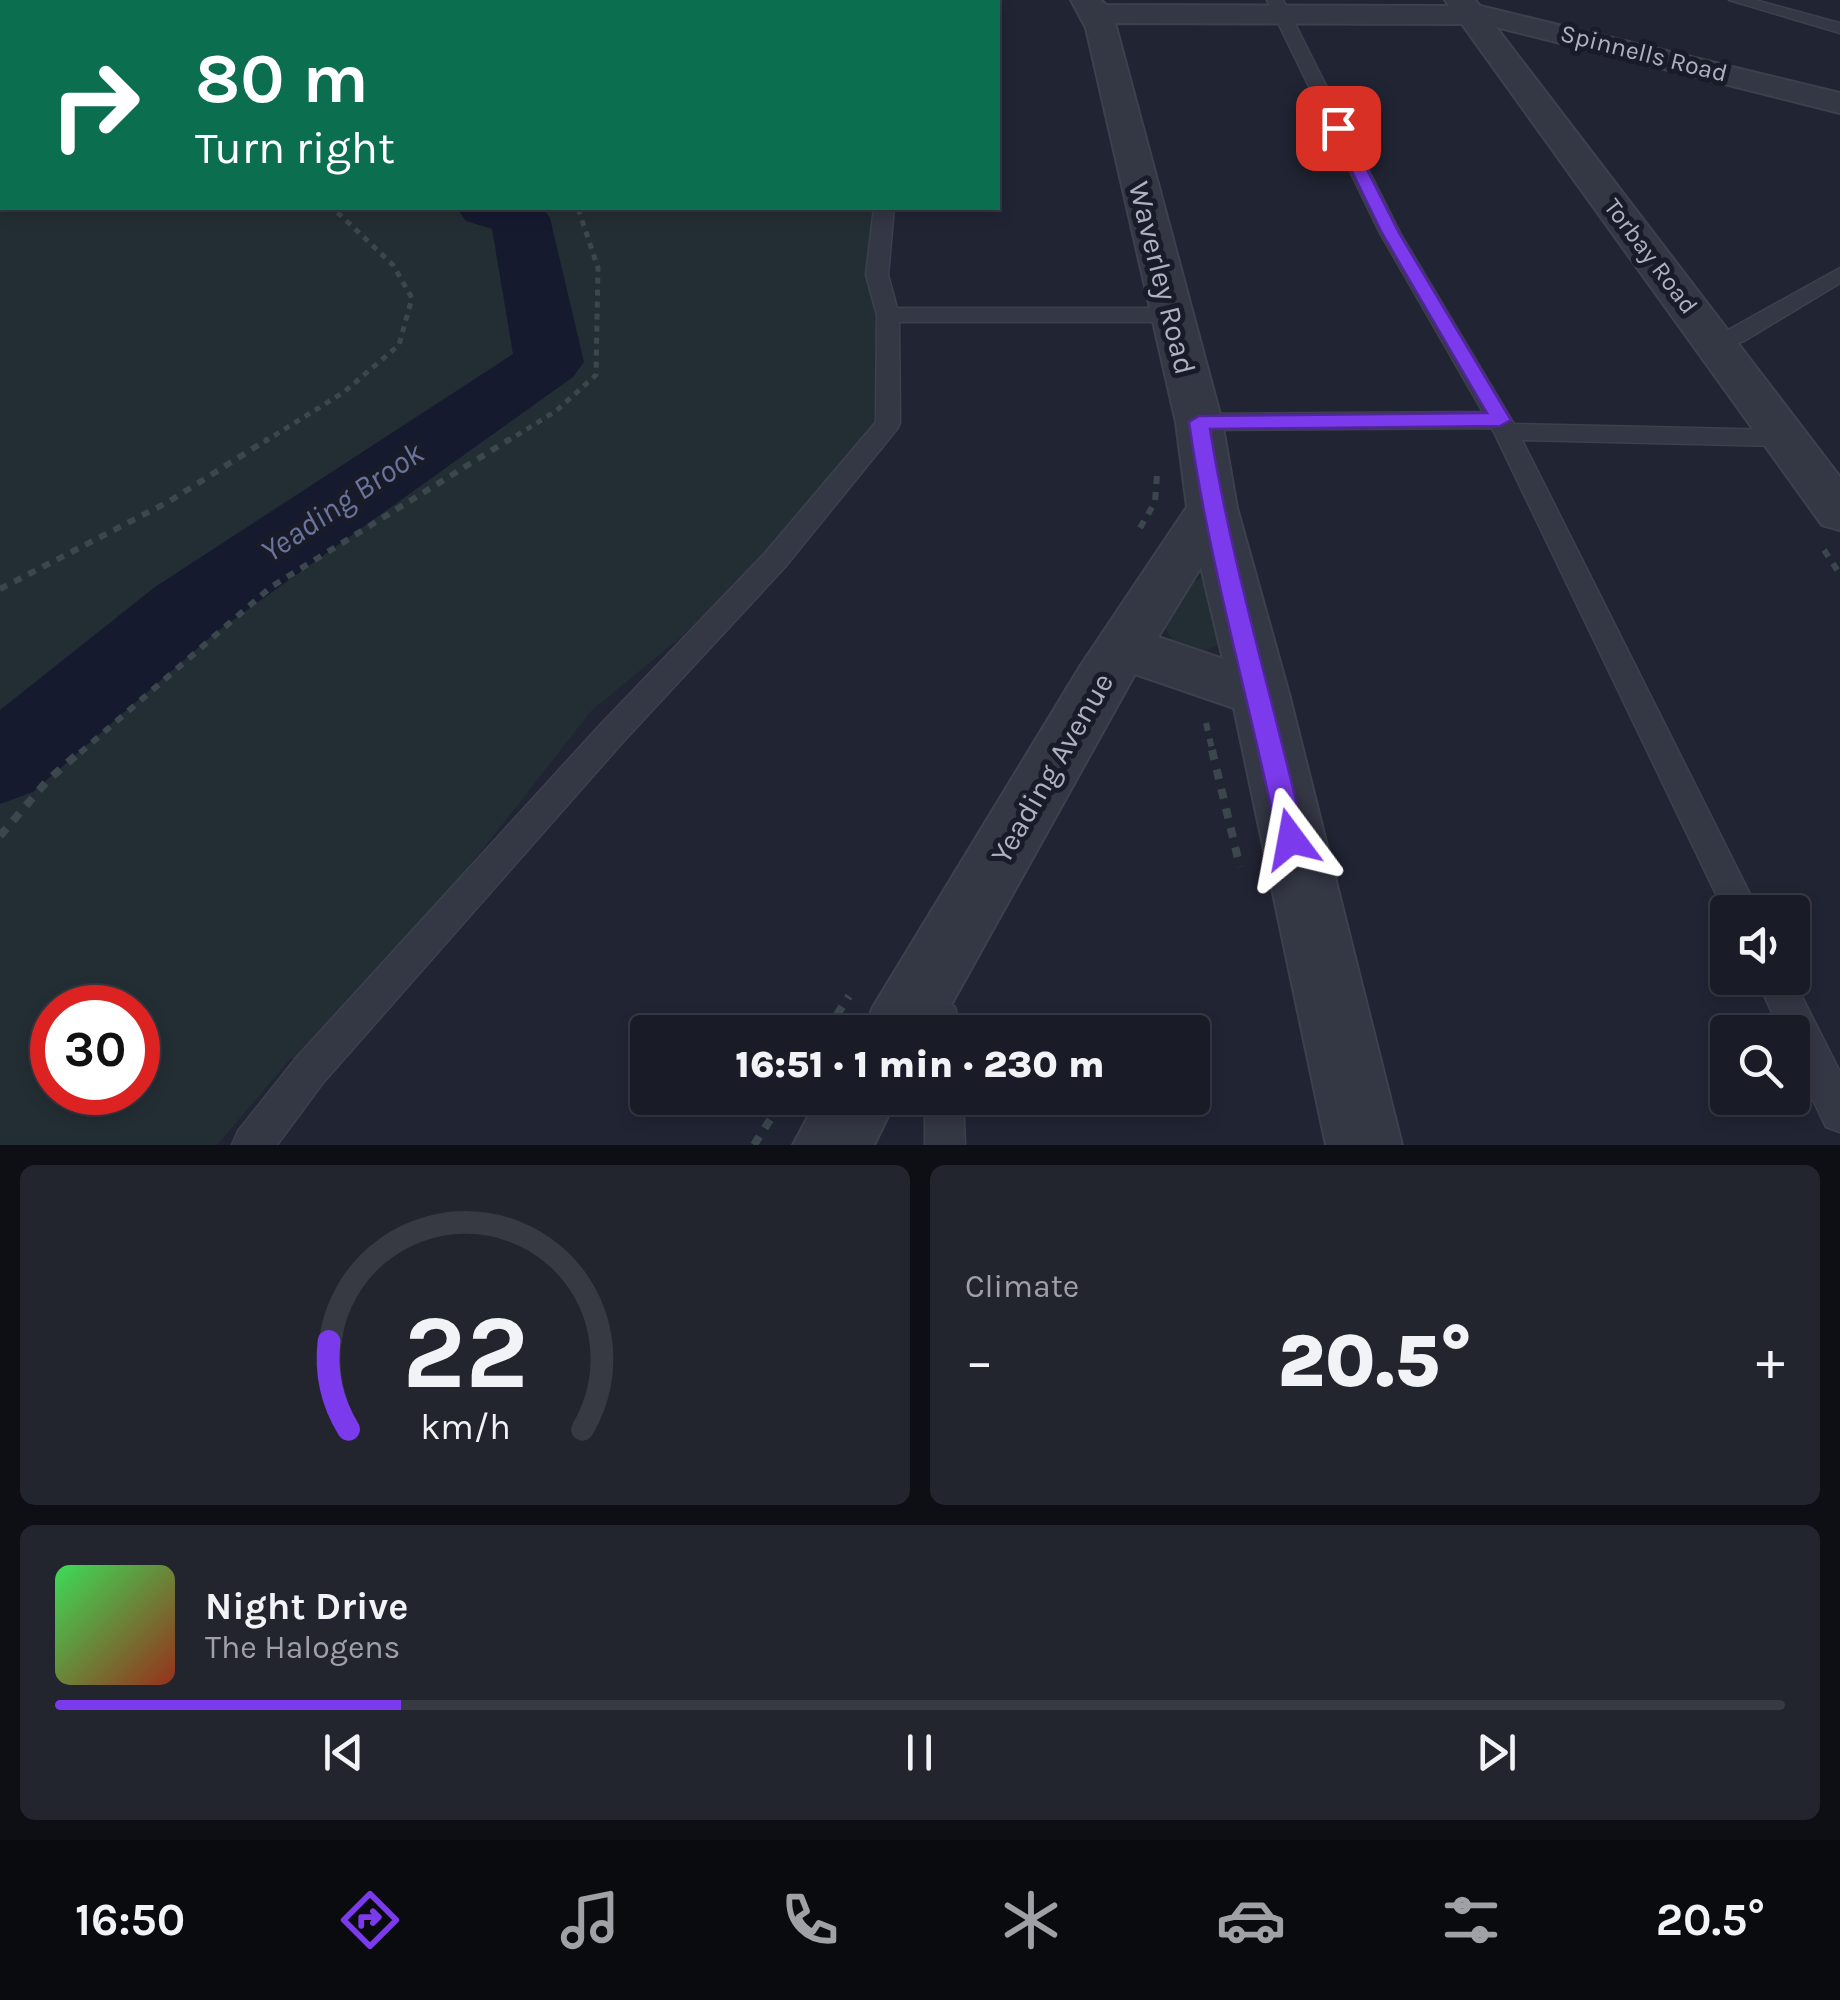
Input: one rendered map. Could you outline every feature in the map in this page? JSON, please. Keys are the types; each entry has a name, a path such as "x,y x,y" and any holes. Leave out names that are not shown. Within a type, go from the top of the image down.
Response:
{"street":[{"name":"Spinnells Road","path":"1176,0 1206,14"},
{"name":"Spinnells Road","path":"1092,7 1206,14 1279,7 1466,7 1840,103"},
{"name":"Waverley Road","path":"1092,7 1199,422 1212,508 1260,694 1364,1145"},
{"name":"Torbay Road","path":"1466,7 1840,513"},
{"name":"Yeading Avenue","path":"923,1015 1101,681 1212,508"},
{"path":"1124,648 1260,694"},
{"path":"831,1145 850,1115"}],"lane":[{"path":"1737,0 1840,28"},
{"path":"1279,7 1390,233 1504,426 1734,895"},
{"path":"252,1145 309,1071 611,734 775,560 888,423 888,316 877,274 884,210"},
{"path":"1716,343 1736,336 1840,274"},
{"path":"888,316 1170,315"},
{"path":"1199,422 1504,426 1782,438"},
{"path":"1782,995 1840,1113"},
{"path":"944,1115 945,1145"}],"path":[{"path":"0,589 168,502 344,392 399,345 412,298 394,265 334,210"},
{"path":"0,836 47,781 271,587 556,411 596,374 598,268 579,210"},
{"path":"754,1145 773,1115"}],"shaded area":[{"path":"0,210 885,210 888,423 775,560 592,710 309,1071 291,1058 217,1145 0,1145"},
{"path":"1202,578 1209,583 1221,642 1197,651 1181,647 1165,626 1188,583"}],"waterway":[{"name":"Yeading Brook","path":"0,764 185,610 549,362 520,218 494,210"}],"route":[{"path":"1291,839 1260,694 1212,508 1199,422 1500,420 1390,233 1338,128"}]}
